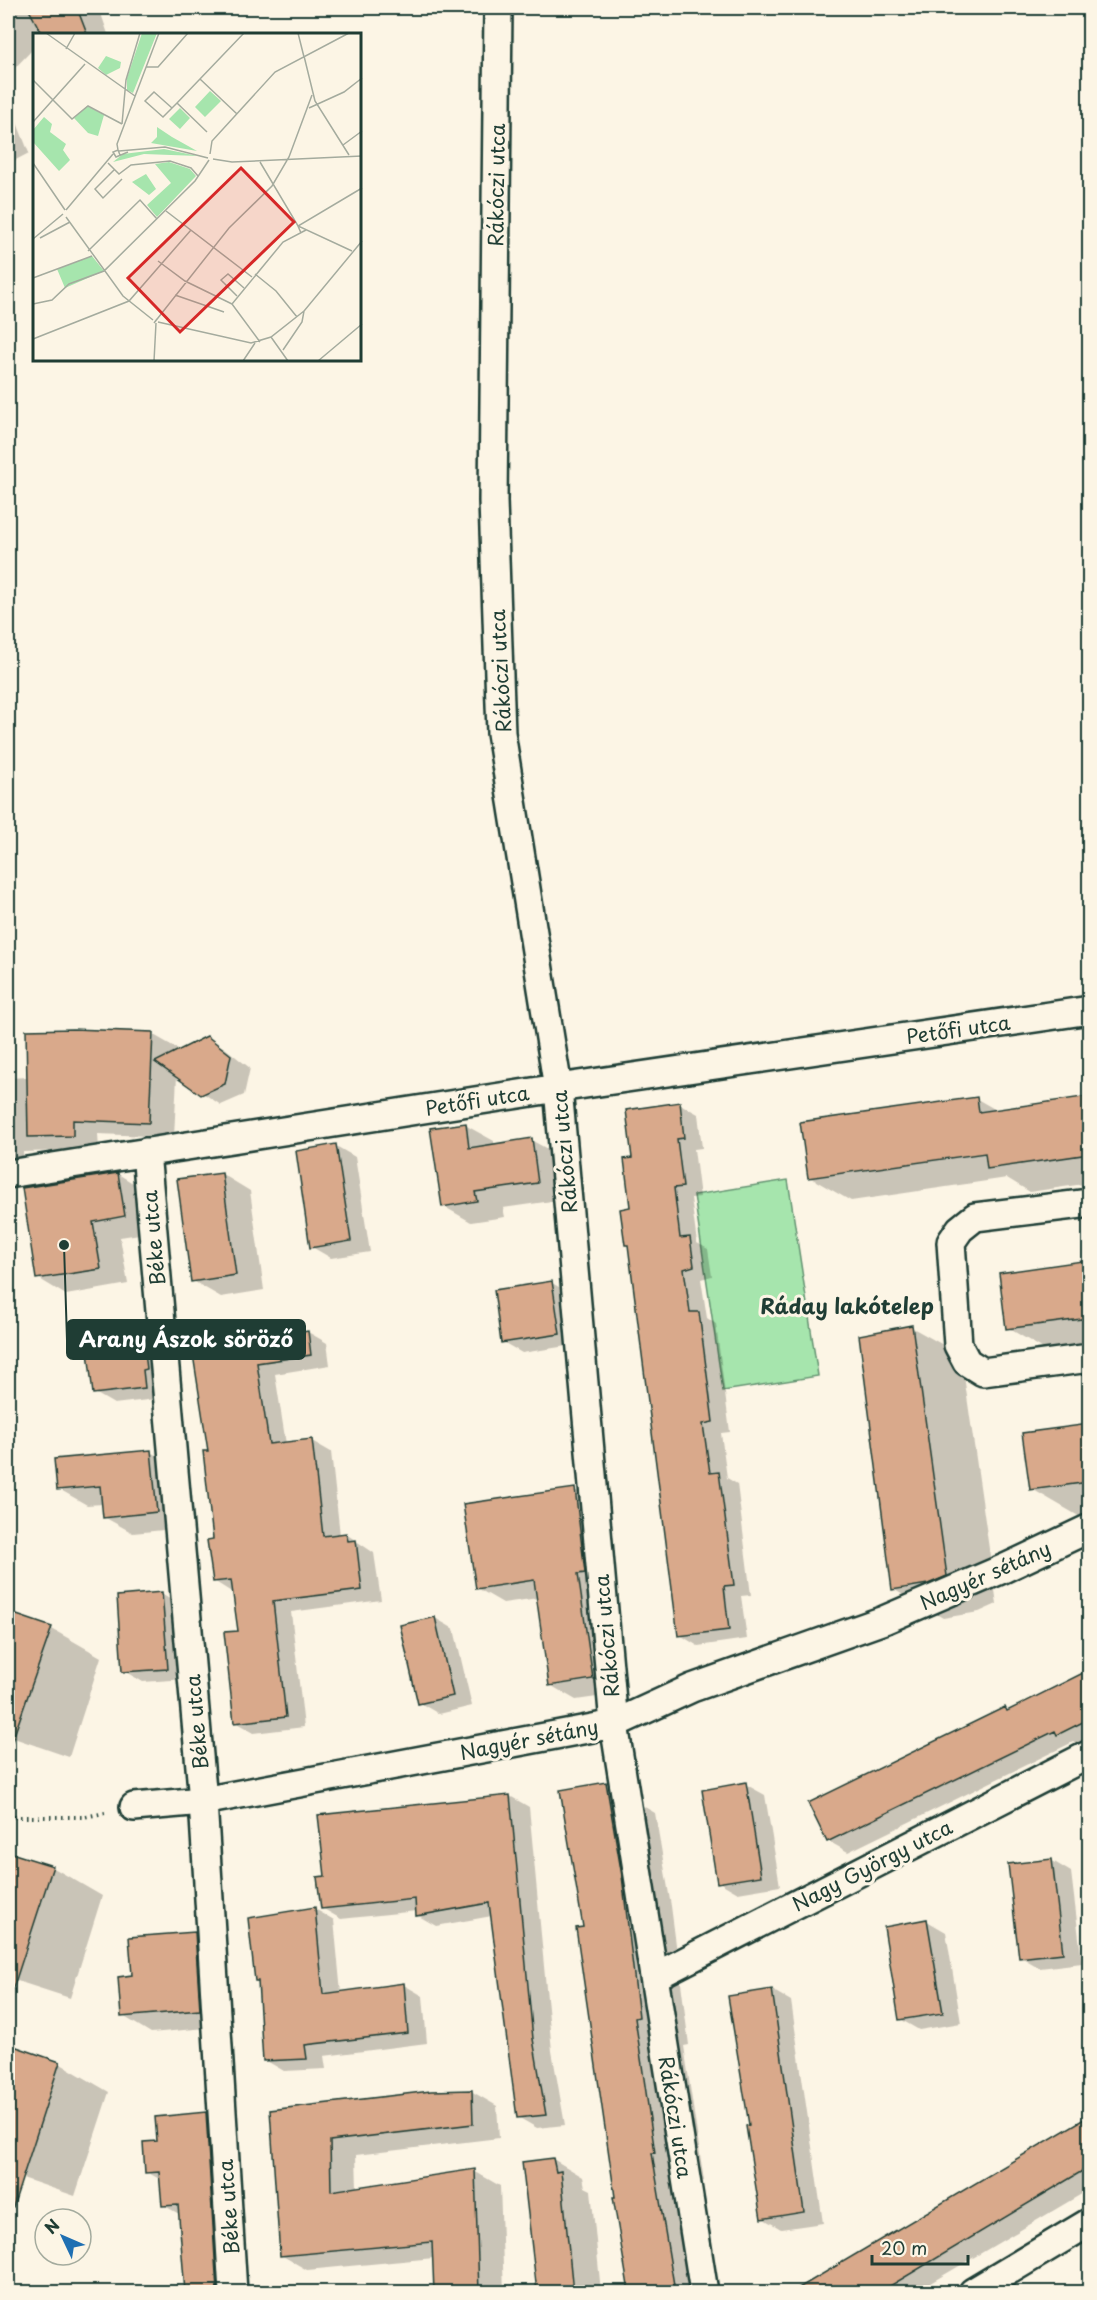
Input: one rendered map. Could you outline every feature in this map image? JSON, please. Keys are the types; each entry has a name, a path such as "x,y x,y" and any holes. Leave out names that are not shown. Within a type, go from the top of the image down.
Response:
{"street":[{"name":"Rákóczi utca","path":"498,8 493,501 501,733 558,1088 614,1724 704,2292"},
{"name":"Petőfi utca","path":"8,1174 558,1088 1089,1010"},
{"name":"Béke utca","path":"146,1152 203,1801 233,2292"},
{"path":"1089,1203 975,1217 960,1229 951,1242 958,1344 967,1362 983,1372 1089,1358"},
{"name":"Nagyér sétány","path":"134,1807 203,1801 614,1724 692,1689 884,1620 1005,1568 1089,1528"},
{"name":"Nagy György utca","path":"654,1977 1089,1754"},
{"path":"973,2292 1089,2222"}],"path":[{"path":"8,1817 84,1817 134,1807"}],"green space":[{"path":"788,1180 818,1376 723,1391 694,1195"}],"building":[{"path":"28,8 77,8 87,33 41,33"},
{"path":"26,1030 153,1032 149,1123 73,1120 73,1136 28,1137"},
{"path":"207,1036 231,1055 225,1084 201,1095 155,1062"},
{"path":"1089,1096 1089,1154 987,1169 985,1153 808,1178 800,1122 977,1097 979,1112"},
{"path":"680,1102 684,1138 677,1139 683,1187 674,1188 680,1238 690,1237 694,1266 684,1269 690,1312 699,1312 713,1422 703,1424 710,1473 719,1472 734,1585 724,1586 729,1630 678,1636 628,1245 625,1245 620,1209 630,1207 624,1159 632,1158 626,1110"},
{"path":"466,1123 469,1148 532,1138 538,1183 475,1192 477,1201 442,1207 430,1128"},
{"path":"336,1144 351,1241 310,1248 296,1151"},
{"path":"118,1173 125,1216 93,1222 101,1269 36,1279 22,1188"},
{"path":"222,1173 236,1275 191,1282 177,1179"},
{"path":"1089,1260 1089,1318 1006,1329 999,1273"},
{"path":"552,1281 560,1334 501,1343 494,1290"},
{"path":"912,1325 947,1576 928,1584 892,1590 859,1335"},
{"path":"308,1331 311,1355 257,1363 269,1444 312,1439 323,1536 346,1533 348,1541 356,1540 362,1590 273,1601 286,1717 234,1723 224,1632 238,1631 231,1580 213,1582 207,1540 213,1539 203,1451 208,1451 192,1348"},
{"path":"144,1345 147,1369 143,1370 145,1388 93,1394 88,1352"},
{"path":"1089,1424 1089,1482 1030,1490 1022,1433"},
{"path":"151,1450 157,1512 103,1518 100,1486 57,1490 54,1459"},
{"path":"575,1488 585,1573 578,1574 593,1679 549,1686 534,1580 476,1589 463,1504"},
{"path":"162,1592 168,1669 122,1672 117,1596"},
{"path":"8,1612 52,1627 11,1744 8,1743"},
{"path":"435,1617 453,1696 418,1704 400,1625"},
{"path":"1089,1670 1089,1719 1057,1735 1055,1731 827,1842 808,1803 1005,1707 1007,1711"},
{"path":"606,1782 622,1876 639,2017 635,2018 655,2153 652,2153 674,2285 629,2292 613,2197 615,2197 576,1928 583,1927 560,1790"},
{"path":"746,1782 761,1876 717,1883 702,1790"},
{"path":"510,1795 533,2039 546,2115 517,2118 489,1903 416,1916 415,1899 321,1909 317,1877 325,1876 318,1815"},
{"path":"8,1852 53,1866 13,1989 8,1988"},
{"path":"1052,1859 1063,1953 1019,1958 1008,1864"},
{"path":"315,1907 323,1994 404,1983 408,2033 305,2045 307,2059 263,2061 258,1981 255,1981 248,1918"},
{"path":"927,1919 943,2013 899,2020 884,1927"},
{"path":"195,1932 200,2010 121,2017 118,1977 132,1975 129,1937"},
{"path":"772,1989 804,2212 761,2219 746,2126 749,2125 728,1996"},
{"path":"8,2044 60,2062 13,2207 8,2207"},
{"path":"472,2090 473,2124 330,2141 331,2191 475,2169 479,2292 434,2292 432,2242 280,2256 270,2110 431,2091"},
{"path":"206,2112 217,2291 185,2292 178,2205 162,2206 159,2172 145,2173 143,2142 157,2141 155,2117"},
{"path":"1089,2116 1089,2167 880,2292 792,2292"},
{"path":"553,2158 556,2172 561,2171 573,2292 537,2292 522,2162"}],"place":[{"name":"Arany Ászok söröző","path":"64,1245"}],"district":[{"name":"Ráday lakótelep","path":"847,1305"}]}
